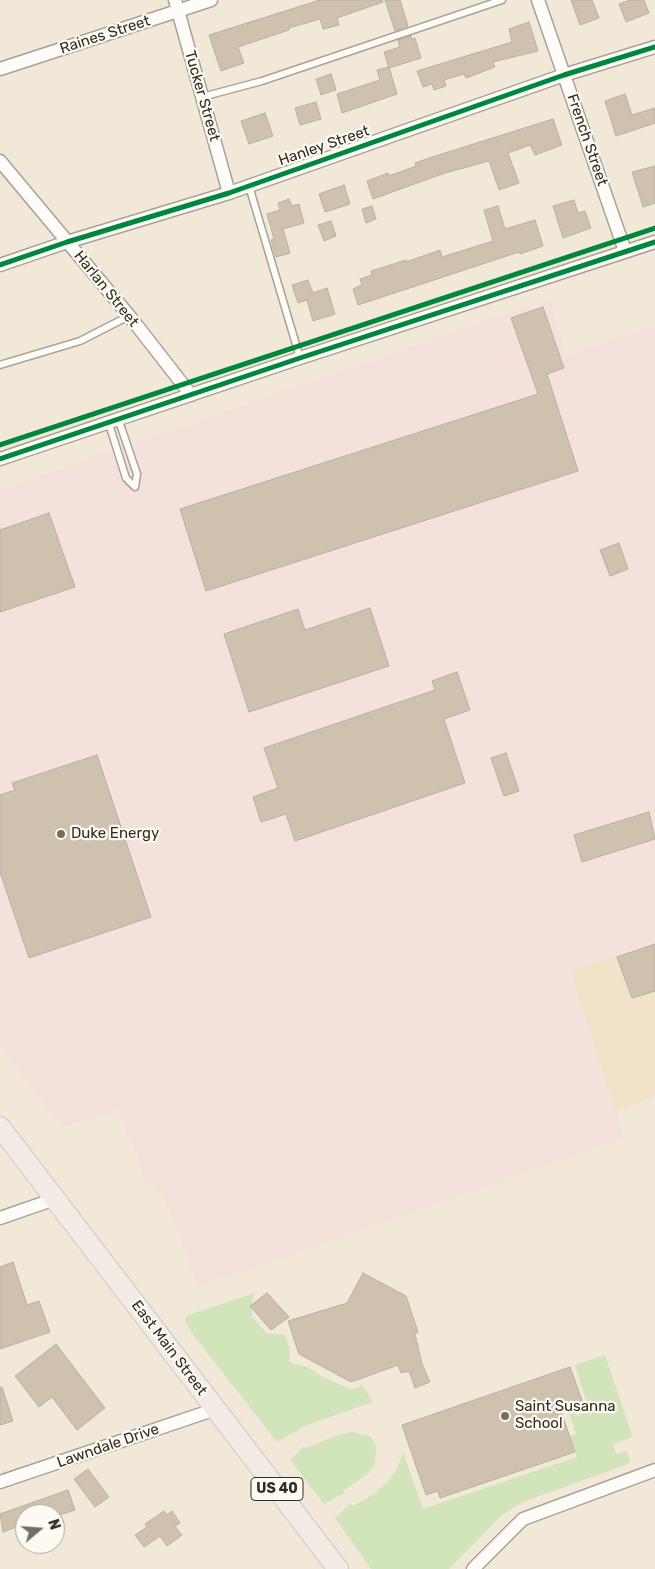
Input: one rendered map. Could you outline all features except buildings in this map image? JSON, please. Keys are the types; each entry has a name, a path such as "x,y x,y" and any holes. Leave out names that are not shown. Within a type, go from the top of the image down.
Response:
{"main road":[{"name":"East Main Street","path":"0,1126 338,1569"}],"street":[{"name":"Raines Street","path":"0,69 177,5 211,0"},
{"name":"French Street","path":"538,0 626,251"},
{"name":"Tucker Street","path":"177,5 229,192"},
{"name":"Hanley Street","path":"0,266 67,242 249,186 564,75 655,47"},
{"name":"Harlan Street","path":"0,161 129,316 191,395"},
{"path":"0,460 114,423 300,358 655,242"},
{"path":"0,1218 55,1199"},
{"name":"Lawndale Drive","path":"0,1482 216,1409"},
{"path":"473,1569 523,1520 655,1470"}],"lane":[{"path":"202,98 262,81 502,0"},
{"path":"249,186 300,358"},
{"path":"0,365 80,341 129,316"},
{"path":"114,423 137,474 135,487 126,478 114,423"}],"shaded area":[{"name":"Duke Energy","path":"550,299 565,355 655,326 655,943 570,970 624,1138 198,1287 164,1195 148,1183 117,1110 62,1127 0,1046 0,490"},
{"path":"655,943 655,1097 615,1111 570,970"}],"green space":[{"path":"255,1293 252,1301 252,1316 266,1333 285,1335 290,1350 290,1362 306,1366 321,1376 350,1389 358,1388 361,1384 373,1402 307,1425 277,1442 191,1332 185,1320 187,1316 194,1313"},
{"path":"605,1355 632,1435 630,1438 613,1444 616,1454 626,1451 628,1453 630,1461 628,1464 523,1502 502,1515 449,1569 371,1569 335,1518 350,1504 353,1506 374,1494 388,1481 396,1471 403,1452 423,1509 577,1457 570,1436 576,1434 569,1413 576,1411 577,1416 582,1414 581,1409 588,1407 575,1365"},
{"path":"352,1432 370,1436 376,1446 375,1464 369,1473 344,1490 344,1493 324,1504 290,1460 303,1447 306,1448 338,1435"}],"cycle path":[{"path":"0,265 67,242 229,193 564,75 655,47"},
{"path":"0,445 655,228"},
{"path":"0,459 300,358 655,242"}],"place":[{"name":"Duke Energy","path":"61,834"},
{"name":"Saint Susanna School","path":"505,1416"}]}
